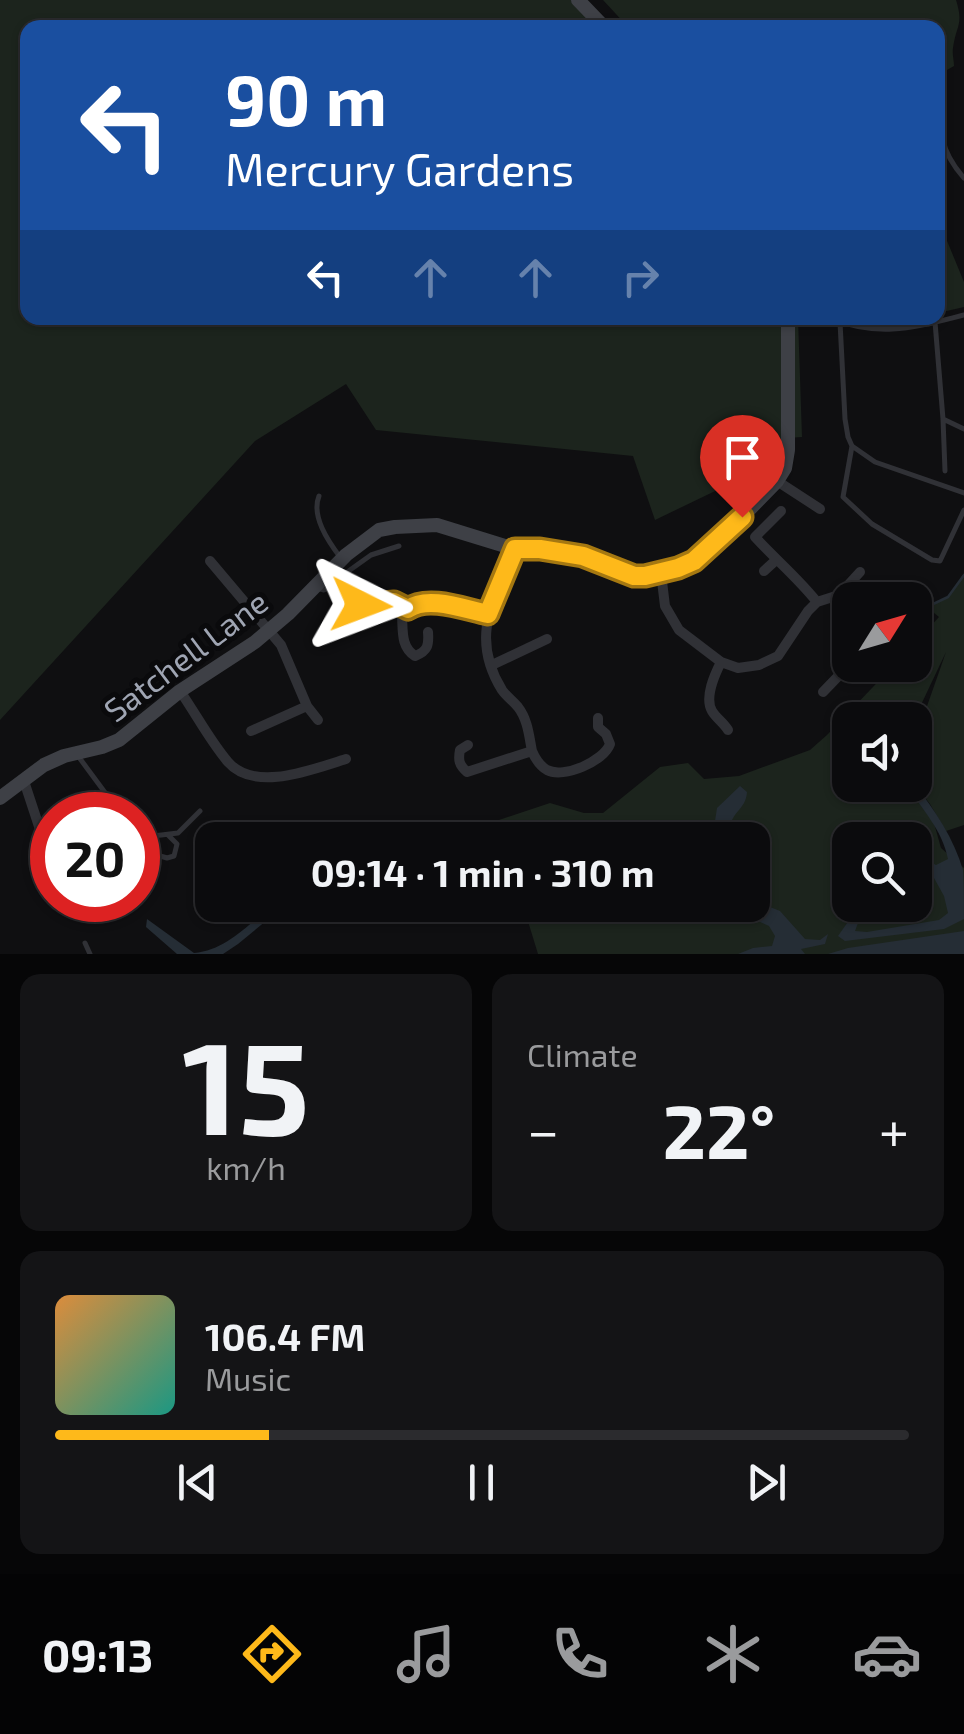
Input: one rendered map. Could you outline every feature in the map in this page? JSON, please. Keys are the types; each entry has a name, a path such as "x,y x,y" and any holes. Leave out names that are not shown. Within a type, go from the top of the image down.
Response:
{"street":[{"path":"578,0 597,20"},
{"path":"788,325 788,458 777,481 702,555 661,573 665,606 680,630 721,662 738,668 759,666 778,656 816,602 832,598"},
{"path":"777,481 820,508"},
{"path":"781,511 754,537 816,602"},
{"name":"Satchell Lane","path":"0,798 44,764 119,740 180,691 256,642 374,533 395,527 437,526 515,549 583,556 634,576 661,573"},
{"path":"515,549 488,614 485,633 487,651 504,693 520,709 527,722 532,751 549,772 563,773 602,756 608,750 609,738 595,726"},
{"path":"764,571 776,560"},
{"path":"210,561 281,645 307,706 318,720"},
{"path":"851,582 860,572"},
{"path":"428,632 429,645 424,652 416,656 408,651 402,616 418,603 488,614"},
{"path":"492,665 547,638"},
{"path":"721,662 710,703 712,712 728,723"},
{"path":"823,692 840,682"},
{"path":"180,691 230,765 249,775 276,778 346,759"},
{"path":"251,731 307,706"},
{"path":"460,745 458,760 468,772 532,751"},
{"path":"24,781 30,799"}],"lane":[{"path":"945,150 964,178"},
{"path":"840,325 845,419 852,446 876,462 964,492"},
{"path":"852,325 891,331 924,325"},
{"path":"934,325 945,471"},
{"path":"943,420 964,429"},
{"path":"852,446 843,497 863,518 932,560 940,561 964,510"},
{"path":"320,496 316,514 342,560"},
{"path":"314,588 330,588 372,555 399,546"},
{"path":"358,584 361,605 394,602 408,609"},
{"path":"76,753 105,792"},
{"path":"160,836 178,833 200,811"},
{"path":"160,856 174,856 177,844 168,835"},
{"path":"84,942 90,954"}],"shaded area":[{"path":"0,0 572,0 593,20 20,20 20,325 798,325 802,437 787,438 771,464 655,520 633,456 376,430 346,384 255,441 0,720"},
{"path":"603,0 956,0 959,20 954,66 945,71 945,20 622,20"},
{"path":"945,236 964,282 964,307 945,311"},
{"path":"964,573 964,825 946,831 928,802 932,802 932,702 928,702 946,652 932,682 932,625 939,617 932,606 948,597"},
{"path":"878,682 932,682 922,702 859,702"},
{"path":"832,730 832,802 919,802 934,823 941,848 964,868 964,954 538,954 528,922 770,922 770,822 496,821 550,803 584,813 603,813 660,767 688,763 704,779 739,776 810,750"},
{"path":"740,786 747,792 732,822 713,822 717,808"},
{"path":"918,802 927,802 955,847 963,870 964,919 944,929 845,941 838,936 848,922 858,922 855,931 867,932 932,922 948,913 944,896 932,878 932,863 936,865 948,859"},
{"path":"770,907 780,911 805,939 820,940 828,934 825,944 801,949 805,954 738,954 772,946 775,936 769,926 760,922 770,922"},
{"path":"147,922 151,922 194,953 216,947 252,922 265,922 223,954 177,954 146,927"},
{"path":"964,931 964,954 828,954 848,948"}],"waterway":[{"path":"932,605 948,597 964,575"}],"route":[{"path":"361,605 394,602 408,609 418,603 439,604 488,614 515,549 583,556 634,576 645,576 694,561 742,517"}]}
